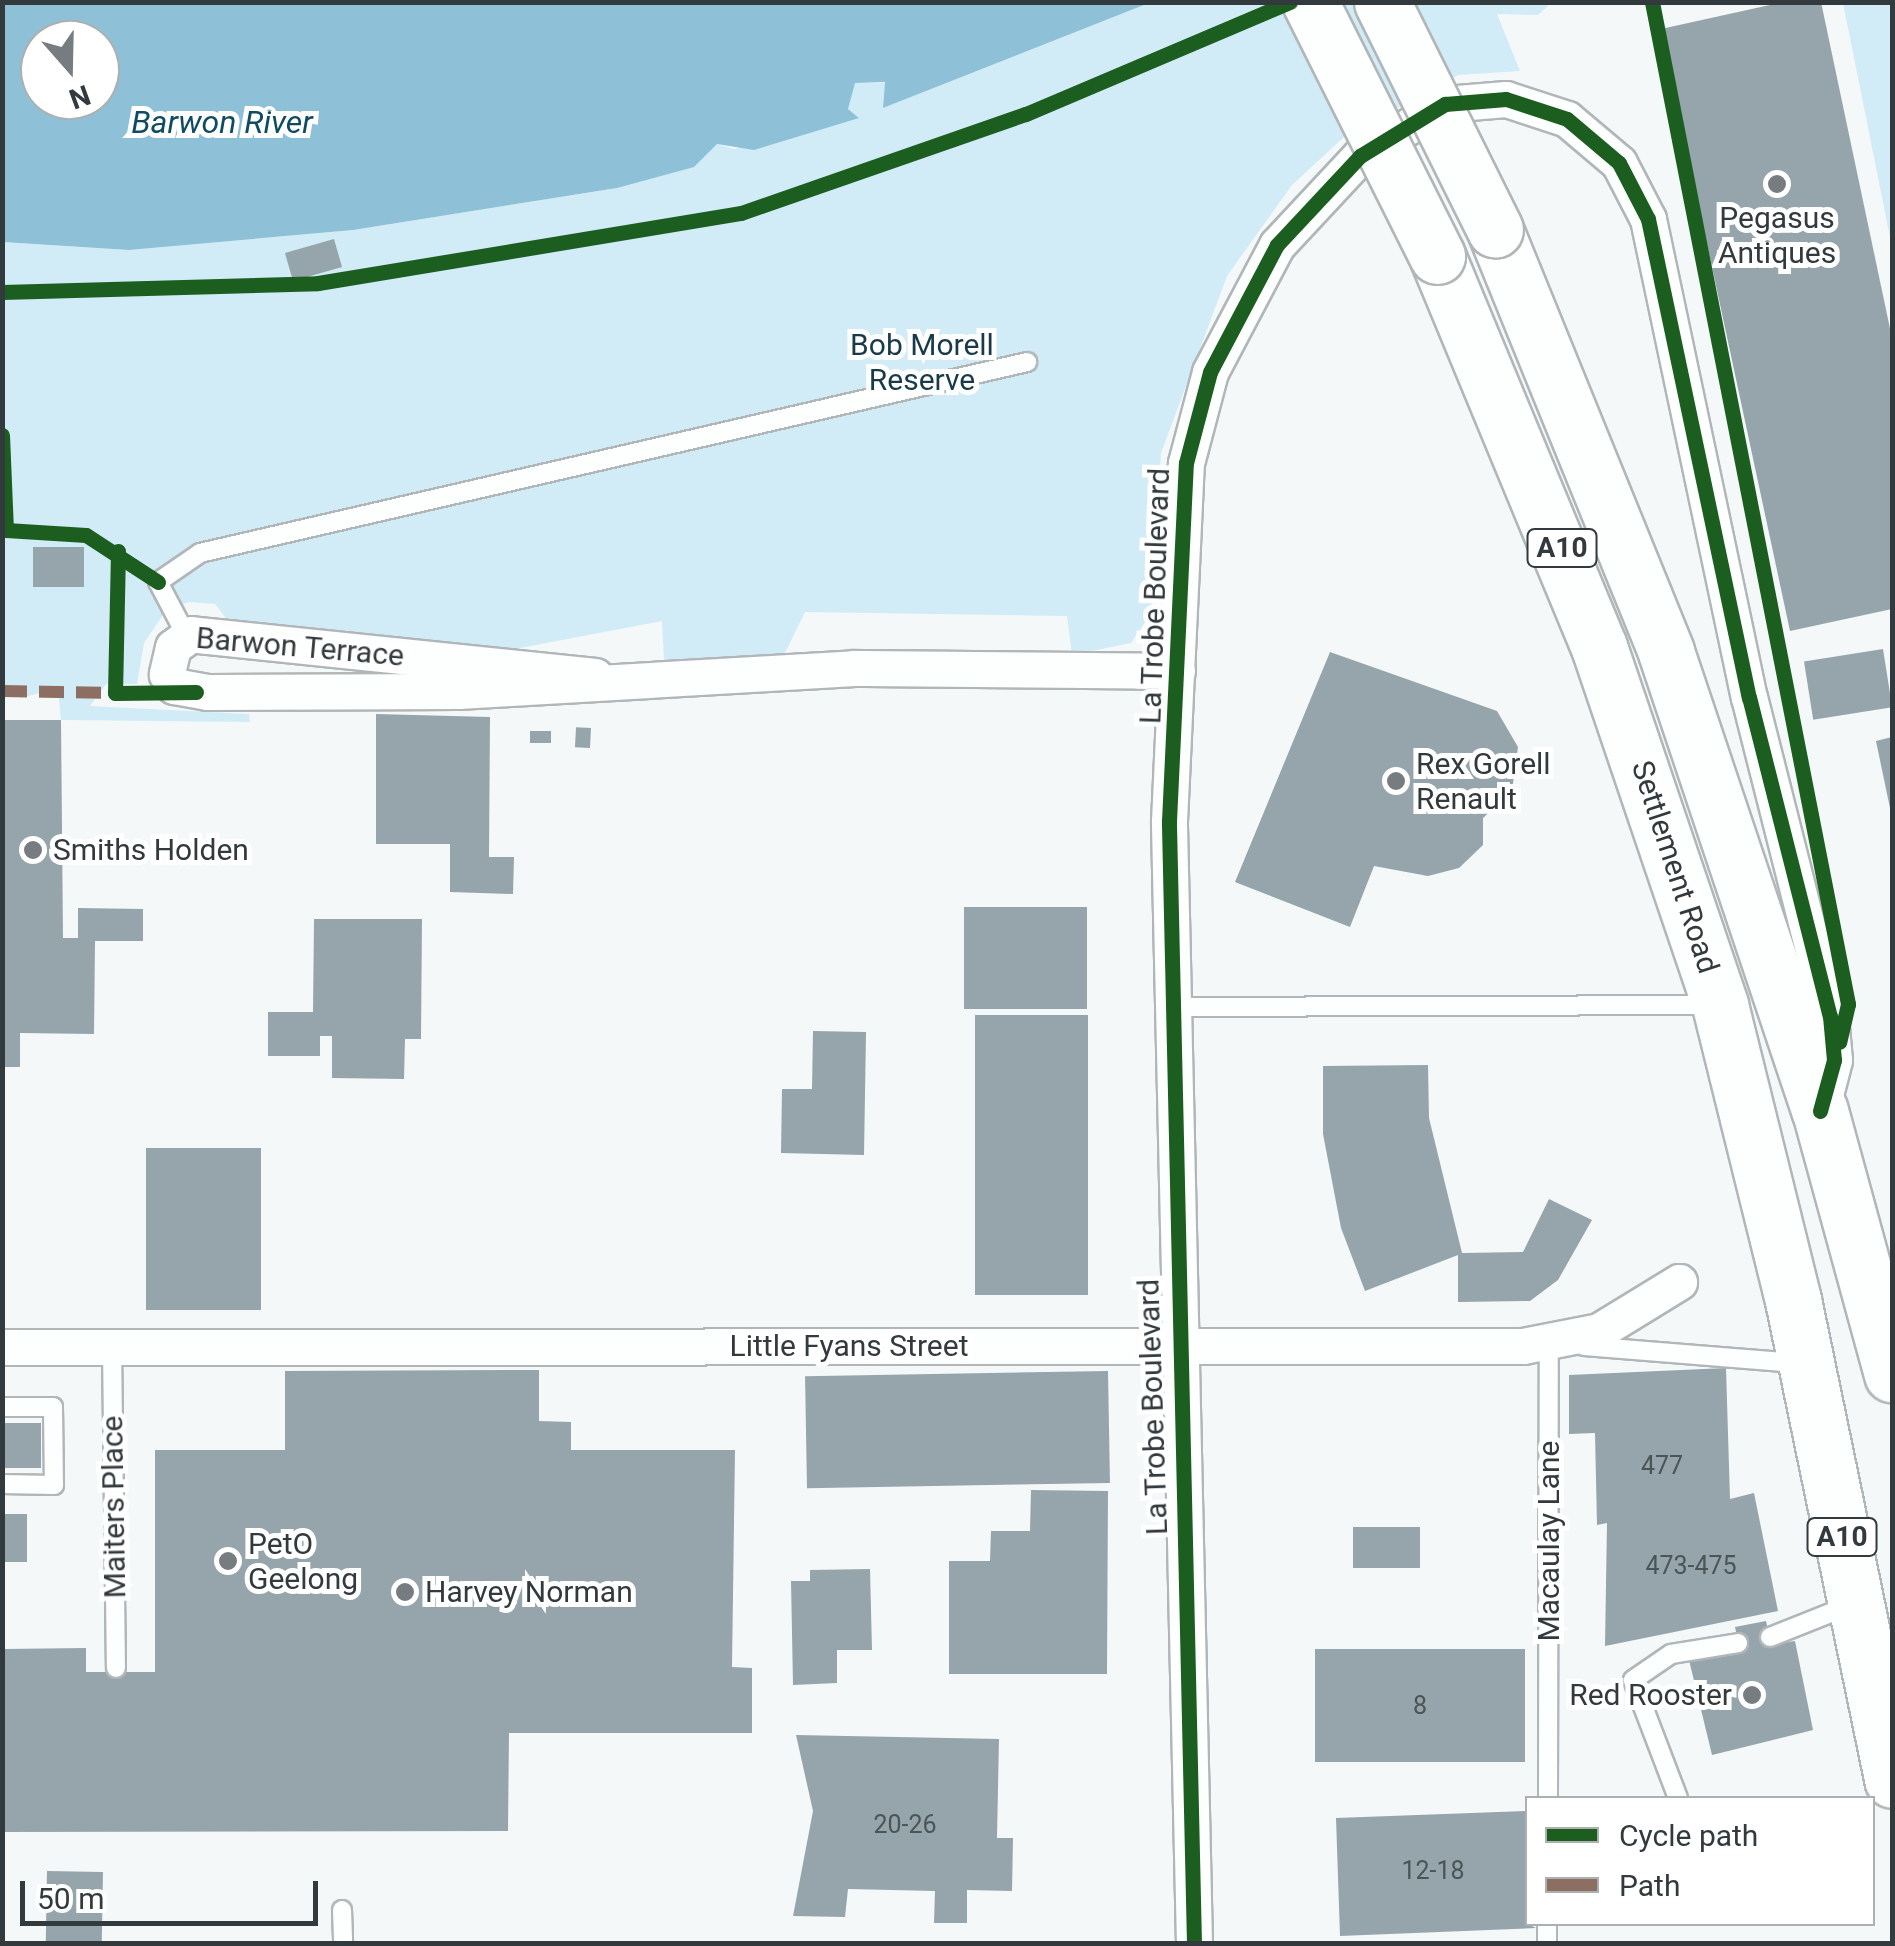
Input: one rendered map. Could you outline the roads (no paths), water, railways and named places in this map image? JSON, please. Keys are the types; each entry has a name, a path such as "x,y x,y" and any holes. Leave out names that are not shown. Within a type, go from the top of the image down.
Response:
{"highway":[{"name":"Settlement Road","path":"1310,2 1437,256 1593,631 1720,1005 1792,1300 1892,1780"},
{"name":"Settlement Road","path":"1382,2 1495,230 1666,652 1820,1111 1883,1279 1892,1374"},
{"path":"1792,1300 1883,1279"}],"street":[{"name":"La Trobe Boulevard","path":"1194,1944 1170,1007 1177,672 1192,433 1227,333 1277,245 1360,156 1446,104 1527,103 1594,137 1624,171 1657,250 1746,682 1830,1016 1834,1060 1820,1111"},
{"name":"Barwon Terrace","path":"595,676 186,635 167,674 196,692 458,691 595,676 1177,672"},
{"name":"Little Fyans Street","path":"2,1346 1549,1344 1622,1320 1679,1282"}],"lane":[{"path":"186,635 158,582 200,553 1027,362"},
{"path":"1170,1007 1720,1005"},
{"path":"1549,1344 1763,1354 1806,1366"},
{"name":"Macaulay Lane","path":"1548,1796 1549,1344"},
{"name":"Maiters Place","path":"112,1346 116,1668"},
{"path":"2,1407 52,1407 54,1485 2,1484"},
{"path":"1770,1638 1856,1603"},
{"path":"1677,1796 1632,1680 1671,1654 1738,1642"},
{"path":"342,1910 343,1944"}],"water":[{"name":"Barwon River","path":"3,2 1149,3 883,108 885,82 855,83 848,109 859,118 754,150 717,144 694,167 617,188 353,230 129,250 3,242"}],"place":[{"name":"Pegasus Antiques","path":"1777,184"},
{"name":"Rex Gorell Renault","path":"1396,781"},
{"name":"Smiths Holden","path":"33,850"},
{"name":"PetO Geelong","path":"228,1561"},
{"name":"Harvey Norman","path":"405,1592"},
{"name":"Red Rooster","path":"1752,1695"}],"park label":[{"name":"Bob Morell Reserve","path":"922,362"}]}
